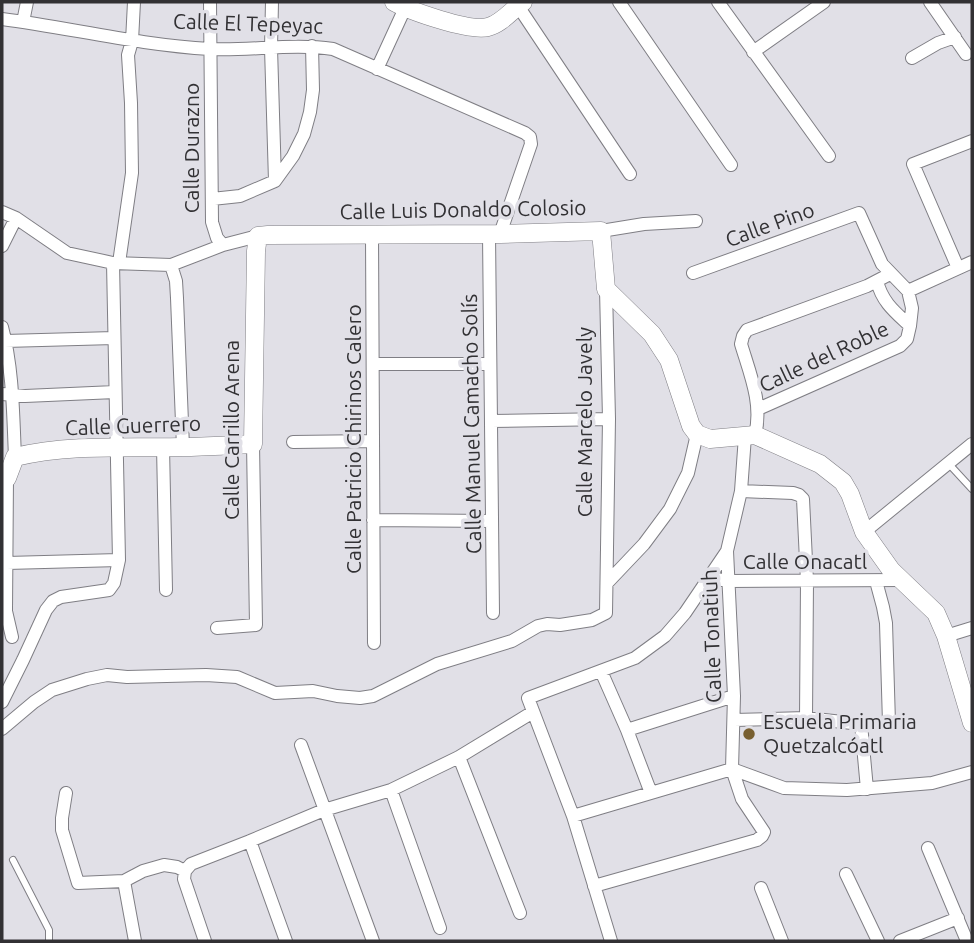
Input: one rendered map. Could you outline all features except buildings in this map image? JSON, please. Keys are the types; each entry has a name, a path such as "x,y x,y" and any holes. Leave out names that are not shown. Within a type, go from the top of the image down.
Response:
{"street":[{"path":"23,22 27,2"},
{"path":"2,702 46,610 53,601 61,597 109,590 114,583 119,560 114,338 116,263 132,173 128,55 132,41 134,2"},
{"name":"Calle Durazno","path":"210,2 212,222 217,238 223,245"},
{"path":"272,2 275,181"},
{"path":"619,2 731,164"},
{"path":"718,2 829,156"},
{"path":"753,52 822,2"},
{"path":"930,2 966,54"},
{"path":"377,69 399,5 470,28 484,29 495,25 520,4 630,174"},
{"name":"Calle El Tepeyac","path":"2,19 132,41 211,49 312,46 333,49 530,137 530,144 495,234"},
{"path":"912,58 955,37"},
{"path":"212,199 240,196 275,181 293,156 304,134 310,112 313,90 312,46"},
{"path":"958,268 913,164 972,141"},
{"path":"2,212 16,218 67,253 116,263 171,265 223,245 258,236"},
{"name":"Calle Pino","path":"693,273 859,213 882,264 890,274"},
{"path":"2,246 16,218"},
{"name":"Calle Luis Donaldo Colosio","path":"258,236 601,231 644,224 696,221"},
{"name":"Calle Marcelo Javely","path":"2,728 52,690 107,675 237,677 275,693 313,691 360,698 373,696 437,664 512,641 538,626 593,620 606,613 609,419 606,289 601,231"},
{"name":"Calle Manuel Camacho Solís","path":"493,613 491,364 495,234"},
{"name":"Calle Patricio Chirinos Calero","path":"372,235 374,643"},
{"name":"Calle Carrillo Arena","path":"217,628 256,625 253,444 258,236"},
{"path":"908,291 972,262"},
{"path":"171,265 176,281 183,447"},
{"path":"611,941 573,816 528,698 635,658 665,636 685,614 727,551 750,435 758,421 758,409 741,344 747,330 890,274 908,291 912,308 911,326"},
{"path":"877,281 880,294 886,303 911,326"},
{"path":"606,289 652,334 669,360 691,426 697,434 710,439 750,435 820,464 843,482 864,532 891,570 936,613 972,719"},
{"name":"Calle del Roble","path":"758,409 900,346 907,339 911,326"},
{"path":"2,327 15,457 4,477 7,564 4,612 12,637"},
{"path":"5,341 114,338"},
{"path":"373,364 491,364"},
{"path":"7,395 115,392"},
{"path":"491,421 609,419"},
{"path":"607,583 644,544 670,509 688,473 697,434"},
{"path":"293,442 373,441"},
{"name":"Calle Guerrero","path":"15,457 34,452 118,446 253,444"},
{"path":"864,532 972,444"},
{"path":"163,447 166,590"},
{"path":"741,491 793,493 803,499 807,581 806,718"},
{"path":"373,520 492,521"},
{"name":"Calle Tonatiuh","path":"727,551 734,696 732,769"},
{"path":"7,564 119,560"},
{"name":"Calle Onacatl","path":"709,578 729,581 902,580"},
{"path":"734,720 806,718 861,724 890,723 886,623 876,581"},
{"path":"946,636 972,628"},
{"path":"601,671 651,793"},
{"path":"627,730 734,696"},
{"path":"205,941 184,878 185,871 191,864 324,810 391,790 460,757 533,712"},
{"path":"861,724 867,789"},
{"path":"302,745 373,941"},
{"path":"460,757 520,913"},
{"path":"573,816 732,769 784,788 847,790 932,783 972,772"},
{"path":"594,886 757,840 762,836 764,832 742,799 732,769"},
{"path":"391,790 440,929"},
{"path":"66,793 62,830 78,883 124,881 143,871 164,865 185,871"},
{"path":"250,841 286,941"},
{"path":"928,848 967,941"},
{"path":"846,874 878,941"},
{"path":"124,881 135,941"},
{"path":"761,888 782,941"},
{"path":"900,941 958,918"}],"lane":[{"path":"948,463 972,489"},
{"path":"13,860 49,930 49,941"}],"place":[{"name":"Escuela Primaria Quetzalcóatl","path":"749,734"}]}
